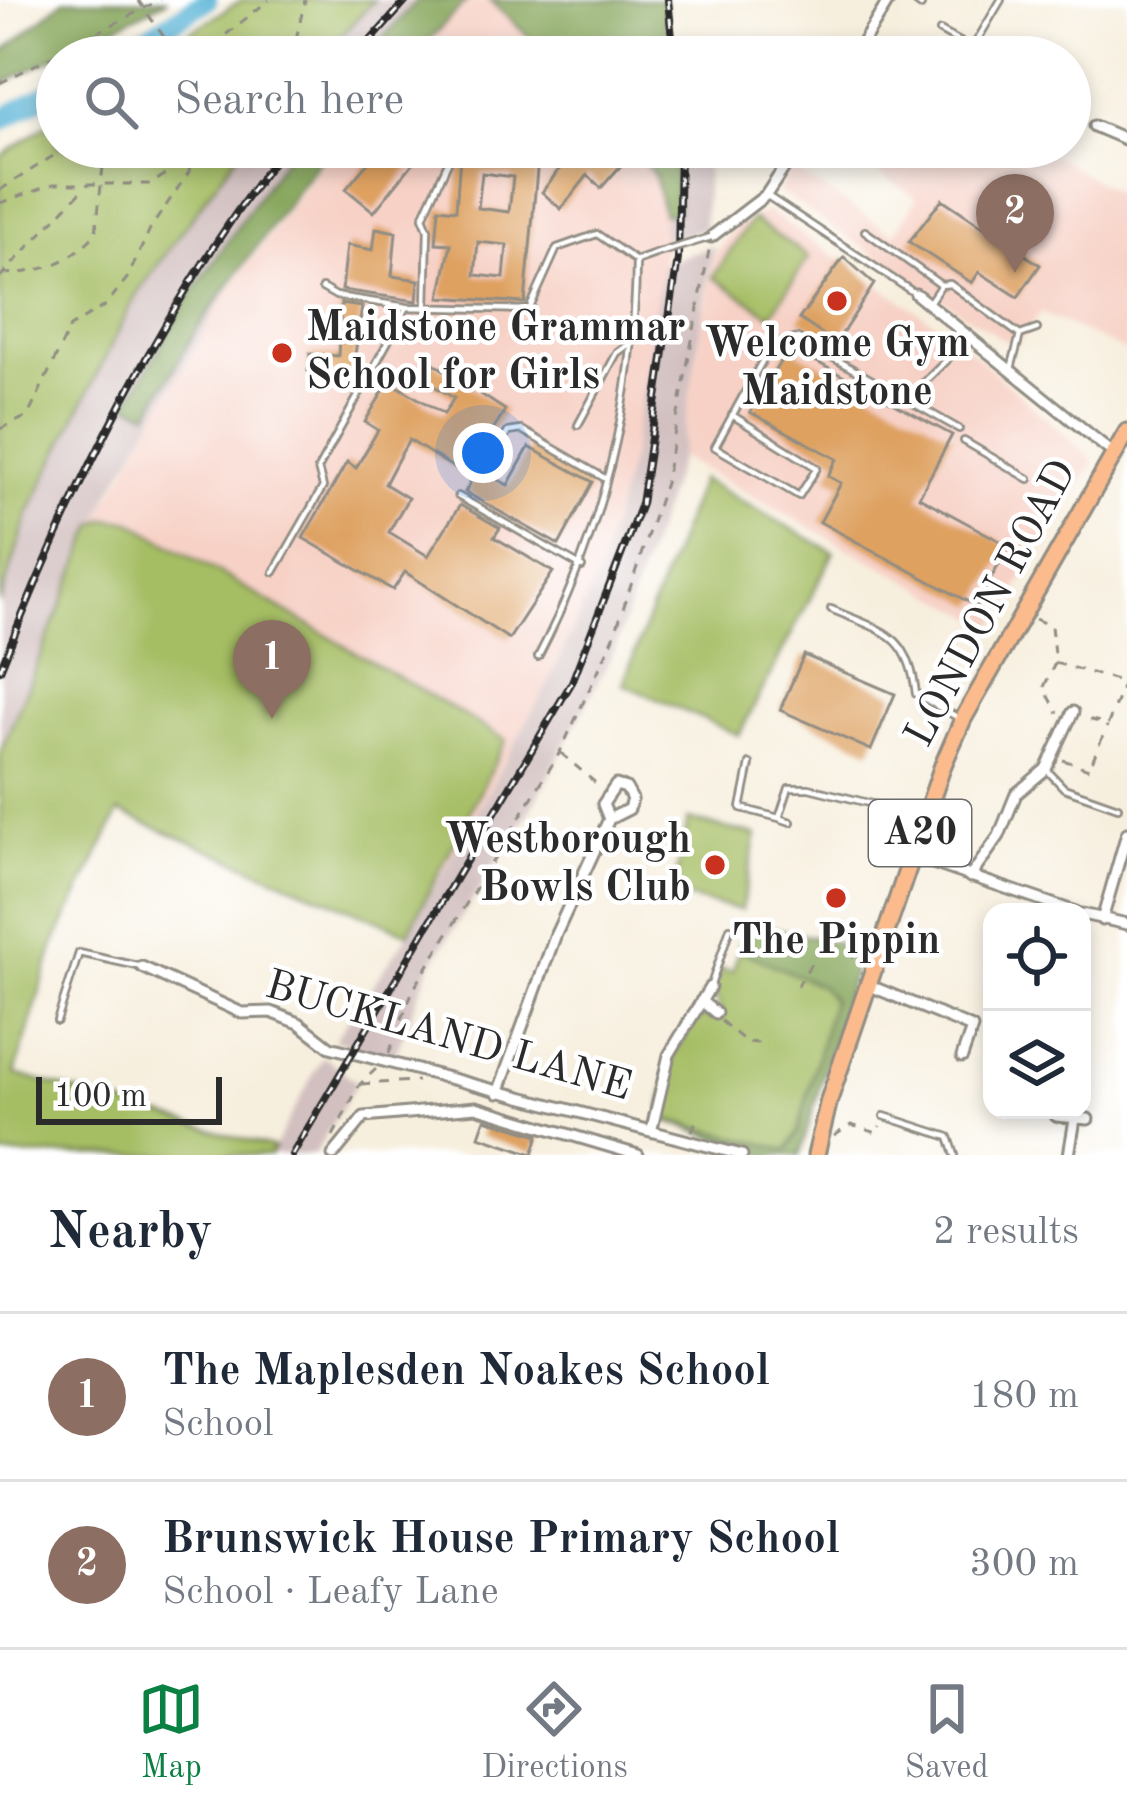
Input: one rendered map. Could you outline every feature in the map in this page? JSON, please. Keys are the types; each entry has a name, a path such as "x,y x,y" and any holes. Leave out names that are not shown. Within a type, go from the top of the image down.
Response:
{"main road":[{"name":"LONDON ROAD","path":"816,1155 868,986 963,719 1127,432"}],"street":[{"path":"867,36 889,0"},
{"path":"1094,126 1127,139"},
{"path":"711,238 766,195 784,168"},
{"path":"916,294 1114,454"},
{"path":"970,877 999,836 1016,794 1046,770 1077,715"},
{"path":"498,1093 556,934 608,819 629,809 632,799 626,788 616,785 606,792 603,804 608,819"},
{"path":"1102,920 1127,833"},
{"path":"912,856 1049,903"},
{"path":"1091,917 1127,924"},
{"name":"BUCKLAND LANE","path":"142,968 242,1013 271,1012 299,1023 330,1047 742,1155"},
{"path":"868,986 972,1028 962,1057"},
{"path":"652,1128 669,1055 710,987"},
{"path":"701,1001 716,1013"},
{"name":"BUCKLAND LANE","path":"337,1150 364,1117 476,1107 638,1155"},
{"path":"1069,1155 1076,1119"}],"lane":[{"path":"913,0 922,6"},
{"path":"980,36 1001,0"},
{"path":"940,32 948,36"},
{"path":"426,307 428,229 423,217 445,168"},
{"path":"766,195 916,294"},
{"path":"865,230 941,286"},
{"path":"322,288 336,296 407,307 529,310 557,248 597,235 636,261"},
{"path":"636,261 711,238"},
{"path":"538,657 582,567 606,479 635,340 636,261"},
{"path":"928,304 941,286 950,284 1020,335"},
{"path":"274,572 323,487 318,470 407,307"},
{"path":"1020,335 1036,329"},
{"path":"1011,369 1020,335"},
{"path":"908,398 971,336"},
{"path":"732,416 817,467 799,496 715,447 761,359 782,338 798,338 959,429"},
{"path":"578,425 616,352 635,340"},
{"path":"493,456 508,432 522,430 606,479"},
{"path":"964,441 1029,479"},
{"path":"458,496 582,567"},
{"path":"831,608 888,634 909,652 916,694 963,719"},
{"path":"750,764 741,808 791,822"},
{"path":"1046,770 1064,788 1118,807"},
{"path":"779,818 789,788 809,788 926,818"},
{"path":"710,987 730,928"},
{"path":"57,1021 79,953 142,968"},
{"path":"884,1116 949,1137 956,1155"}],"path":[{"path":"138,0 163,36"},
{"path":"90,36 160,0"},
{"path":"224,36 269,0"},
{"path":"297,36 305,0"},
{"path":"0,82 36,64"},
{"path":"0,190 36,167"},
{"path":"2,275 32,273 82,249 96,233 103,168"},
{"path":"0,203 54,184 151,184 174,168"},
{"path":"0,429 28,416 70,326 118,293 186,168"},
{"path":"2,275 89,183"},
{"path":"337,1150 332,1137 360,1084 387,1060 413,990 560,752 613,639 665,483 711,238"},
{"path":"1022,614 1051,626 1055,663 1044,687 1055,703 1065,738"},
{"path":"1053,757 1089,769 1124,682 1055,663"},
{"path":"1077,715 1108,724"},
{"path":"560,752 606,792"},
{"path":"797,987 821,947 850,955"},
{"path":"716,1013 746,1042 760,1043"},
{"path":"360,1084 449,1080"},
{"path":"821,1130 836,1137 851,1125 877,1133 884,1116"},
{"path":"689,1138 696,1121"}],"shaded area":[{"path":"374,0 467,0 433,36 341,36"},
{"path":"467,0 489,0 528,36 434,36"},
{"path":"226,168 313,168 247,258 110,494 0,754 0,603 29,512 135,297"},
{"path":"319,168 649,168 655,176 666,228 662,275 631,457 598,574 548,684 408,933 120,812 54,945 15,1074 274,1148 270,1155 0,1155 95,525 218,305"},
{"path":"660,168 707,168 704,229 664,241"},
{"path":"871,168 1074,168 1127,200 1127,352 1041,313 1014,347 778,191 792,169 894,234 917,198"},
{"path":"767,211 951,333 1094,461 994,627 680,457 714,255 734,228"},
{"path":"714,246 680,457 615,649 535,803 430,966 394,1057 334,1040 409,933 548,684 598,574 631,457 663,263"},
{"path":"323,1056 357,1082 314,1155 270,1155"}],"green space":[{"path":"63,0 168,0 97,36 36,36 36,67 0,85 0,55"},
{"path":"242,0 374,0 341,36 183,36"},
{"path":"418,0 467,0 433,36 385,36"},
{"path":"489,0 664,0 667,36 528,36"},
{"path":"36,132 36,168 227,168 135,297 29,512 0,603 0,157"},
{"path":"278,168 314,168 195,332 149,413 127,404 185,304"},
{"path":"649,168 675,168 677,212 663,214 655,176"},
{"path":"752,219 809,257 771,315 713,277"},
{"path":"701,479 834,552 739,735 623,684"},
{"path":"106,519 130,521 506,740 408,933 119,812 54,945 15,1074 274,1148 270,1155 0,1155 0,753 95,525"},
{"name":"Westborough Bowls Club","path":"688,820 757,835 741,910 672,895"},
{"path":"746,922 860,948 800,1155 671,1123 661,1107 674,1053 699,1016 715,1019 721,1011 713,990 721,969 733,971"},
{"path":"746,922 860,948 800,1155 762,1155 664,1119 787,1150 798,1132 832,1000 821,986 739,950"}],"building":[{"path":"364,168 409,168 374,212 346,189"},
{"path":"459,168 537,168 525,303 440,297 451,244 436,243 439,208 456,210","holes":["482,173 513,177 509,212 478,208","478,242 507,245 504,278 475,275"]},
{"path":"560,168 619,168 601,188 588,175 561,209 542,192"},
{"path":"942,199 1040,265 1018,297 979,272 972,283 909,242"},
{"path":"376,228 396,232 392,276 419,280 417,301 342,290 347,245 373,250"},
{"name":"Welcome Gym Maidstone","path":"844,257 874,284 836,343 799,319"},
{"path":"341,304 362,307 352,375 308,371 310,354 338,356"},
{"path":"789,347 952,435 919,497 1009,546 976,606 820,522 841,483 828,476 837,459 750,412"},
{"path":"426,358 505,410 472,466 508,485 529,447 593,482 559,545 465,492 472,479 409,440 397,461 385,484 408,498 389,532 428,556 460,505 500,528 494,537 553,572 509,639 405,572 393,590 303,538 347,462 356,468 378,430 365,422 389,381 444,414 454,398 416,375"},
{"path":"804,655 895,694 871,750 780,710"},
{"path":"485,1119 539,1135 533,1154 479,1136"}],"waterway":[{"path":"149,36 207,0"},
{"path":"0,121 36,100"}],"railway":[{"path":"375,36 407,0"},
{"path":"668,0 672,36"},
{"path":"0,670 58,532 124,399 199,270 269,168"},
{"path":"292,1155 572,682 641,504 678,259 680,168"}],"place":[{"name":"Brunswick House Primary School","path":"1015,273"},
{"name":"Welcome Gym Maidstone","path":"837,301"},
{"name":"Maidstone Grammar School for Girls","path":"282,353"},
{"name":"The Maplesden Noakes School","path":"272,719"},
{"name":"Westborough Bowls Club","path":"715,865"},
{"name":"The Pippin","path":"836,898"}]}
